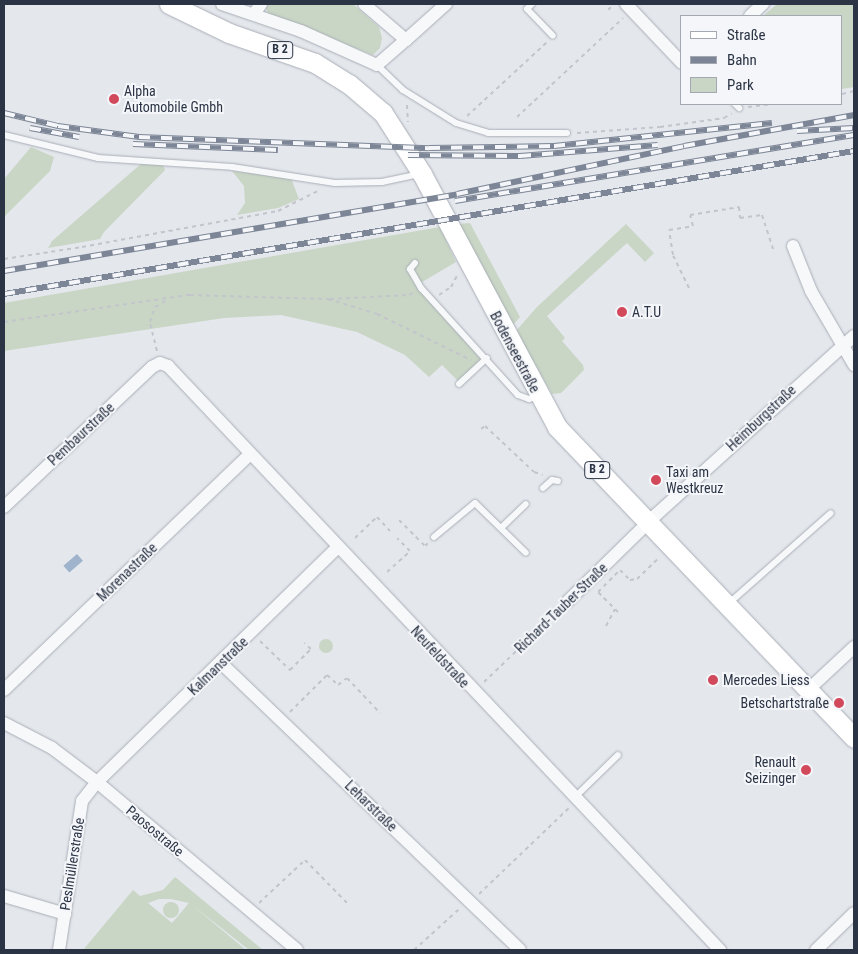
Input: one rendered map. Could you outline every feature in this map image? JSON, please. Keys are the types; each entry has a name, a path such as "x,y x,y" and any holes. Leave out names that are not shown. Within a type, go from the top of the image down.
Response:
{"main road":[{"name":"Bodenseestraße","path":"168,4 229,33 315,63 350,84 383,113 422,174 538,396 567,439 854,738"}],"street":[{"path":"222,4 257,9 377,65 446,4"},
{"path":"364,4 406,40"},
{"path":"751,15 764,4"},
{"path":"622,8 680,61"},
{"path":"793,246 811,291 840,346 854,364"},
{"name":"Heimburgstraße","path":"648,522 840,346 854,336"},
{"name":"Neufeldstraße","path":"160,363 184,382 337,548 720,950"},
{"name":"Pembaurstraße","path":"4,507 152,367 160,363"},
{"name":"Morenastraße","path":"4,690 250,454"},
{"name":"Richard-Tauber-Straße","path":"567,602 648,522"},
{"name":"Kalmanstraße","path":"97,782 337,548"},
{"path":"809,689 854,647"},
{"name":"Leharstraße","path":"221,663 520,950"},
{"name":"Paosostraße","path":"4,723 52,748 97,782 297,950"},
{"name":"Peslmüllerstraße","path":"59,950 82,801 97,782"},
{"path":"4,896 65,914"},
{"path":"816,950 854,913"}],"lane":[{"path":"532,4 527,8 553,36"},
{"path":"377,65 403,90 458,123 488,133 567,133"},
{"path":"4,135 98,158 232,167 335,183 382,182 422,174"},
{"path":"415,263 410,269 421,288 487,358 518,395 529,399 538,396"},
{"path":"459,384 487,358"},
{"path":"543,488 555,480"},
{"path":"434,537 475,504 502,527 526,553"},
{"path":"502,527 526,504"},
{"path":"727,604 830,513"},
{"path":"575,799 618,755"}],"path":[{"path":"608,10 622,8"},
{"path":"517,117 622,8"},
{"path":"458,123 553,36"},
{"path":"407,102 409,125"},
{"path":"567,133 660,127 724,118 737,106 754,105"},
{"path":"4,258 82,248 114,239 278,211 335,183"},
{"path":"689,288 673,255 669,230 692,226 690,215 739,207 740,218 762,215 774,253"},
{"path":"431,298 445,293 451,287 465,258"},
{"path":"4,322 211,294 328,299 409,295 421,288"},
{"path":"160,363 150,322 155,307 170,299"},
{"path":"328,299 377,314 471,360 477,367"},
{"path":"481,429 485,426 534,472 555,480"},
{"path":"355,538 377,517 390,531"},
{"path":"399,520 425,546 434,537"},
{"path":"387,572 410,551 397,538"},
{"path":"595,595 620,570 630,580 637,579 657,560"},
{"path":"598,592 618,612"},
{"name":"Richard-Tauber-Straße","path":"474,692 567,602"},
{"path":"606,626 614,609"},
{"path":"256,638 290,670 311,650 304,643"},
{"path":"284,717 327,675 338,685 347,678 380,713"},
{"path":"414,950 470,902 575,799"},
{"path":"258,904 305,860 350,906"}],"green space":[{"path":"270,4 353,4 379,27 382,38 380,48 373,55 268,14 266,7"},
{"path":"777,4 854,4 854,87 843,89 843,15 764,15"},
{"path":"31,147 54,157 50,171 4,217 4,179"},
{"path":"142,163 163,165 165,170 104,232 100,239 48,248 52,241"},
{"path":"232,171 291,178 299,199 278,208 237,215 245,203 244,186"},
{"path":"470,223 520,317 513,325 458,224"},
{"path":"626,224 654,253 645,262 627,243 547,316 565,338 562,341 583,365 584,370 561,393 552,394 516,331 537,307"},
{"path":"440,227 456,262 417,285 483,361 458,381 442,365 429,377 405,355 357,332 281,315 224,318 4,351 4,303"},
{"path":"323,639 329,639 333,646 329,653 323,653 319,649 319,643"},
{"path":"175,877 263,950 249,950 191,904 246,950 83,950 133,890 140,896 163,890","holes":["159,899 171,899 189,903 172,923 148,903"]},
{"path":"171,902 179,910 171,918 163,910"}],"water":[{"path":"77,554 83,561 69,573 63,566"}],"railway":[{"path":"4,113 58,126 139,137 429,148 554,146 772,123"},
{"path":"4,271 457,194 684,146 854,115"},
{"path":"30,128 79,137"},
{"path":"797,131 854,128"},
{"path":"455,201 854,135"},
{"path":"133,144 278,150"},
{"path":"408,155 520,156 658,145"},
{"path":"4,294 854,151"}],"place":[{"name":"Alpha Automobile Gmbh","path":"114,99"},
{"name":"A.T.U","path":"622,312"},
{"name":"Taxi am Westkreuz","path":"656,480"},
{"name":"Mercedes Liess","path":"713,680"},
{"name":"Betschartstraße","path":"839,703"},
{"name":"Renault Seizinger","path":"806,770"}]}
